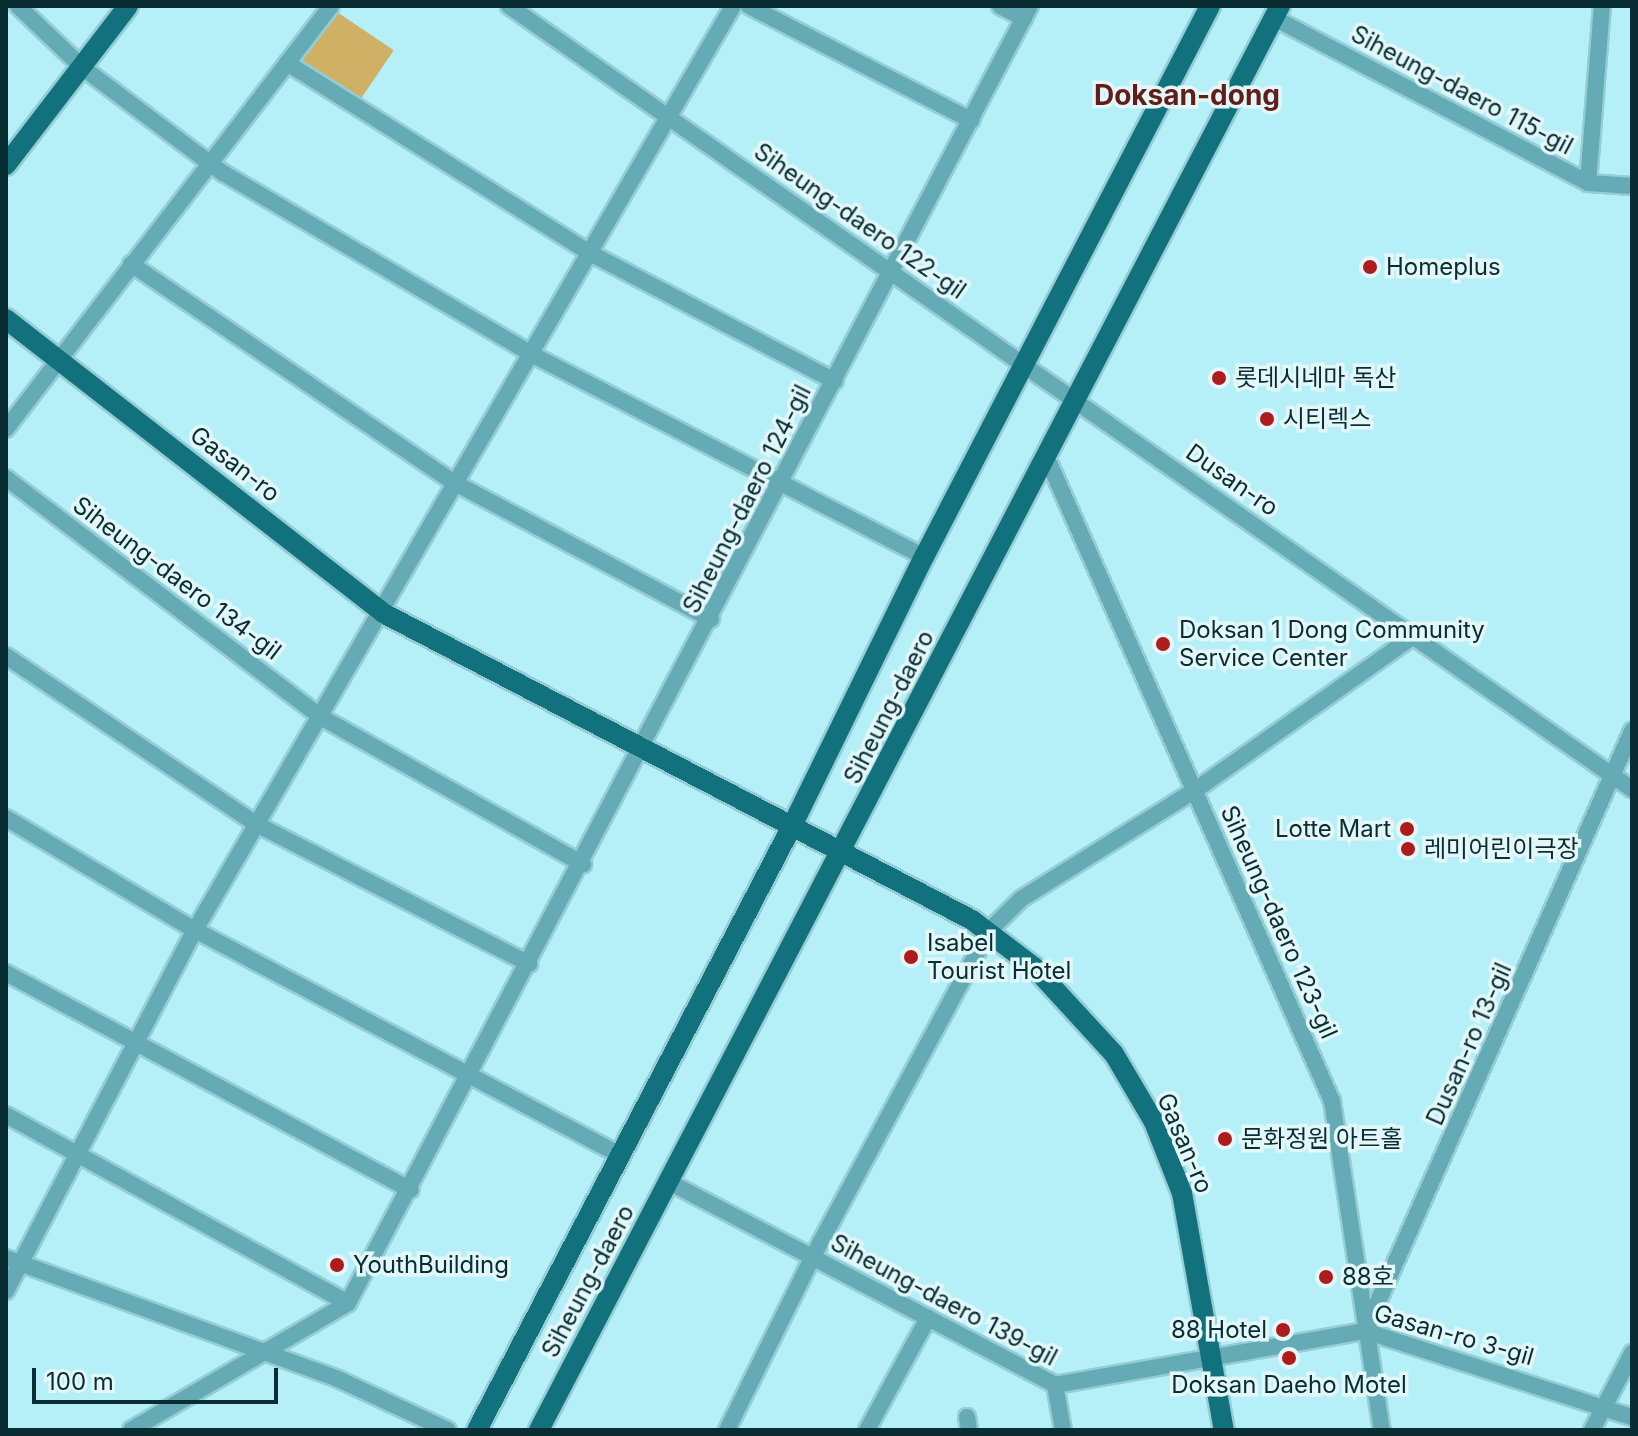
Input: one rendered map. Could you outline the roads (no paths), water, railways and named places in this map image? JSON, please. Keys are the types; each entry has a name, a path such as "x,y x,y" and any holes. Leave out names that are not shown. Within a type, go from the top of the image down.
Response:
{"main road":[{"path":"6,165 128,6"},
{"name":"Siheung-daero","path":"477,1430 618,1154 792,826 924,557 1210,6"},
{"name":"Siheung-daero","path":"539,1430 1277,12"},
{"name":"Gasan-ro","path":"6,319 381,611 989,931 1034,967 1093,1029 1154,1122 1182,1193 1224,1430"}],"street":[{"path":"18,6 83,68 209,163 531,354 924,557"},
{"path":"6,429 331,6"},
{"name":"Siheung-daero 122-gil","path":"509,6 1023,363"},
{"path":"6,1291 13,1262 79,1153 195,930 733,6"},
{"path":"749,6 971,120"},
{"path":"1000,6 1027,12"},
{"path":"1588,183 1602,6"},
{"name":"Siheung-daero 124-gil","path":"644,749 1027,12"},
{"name":"Siheung-daero 115-gil","path":"1277,12 1588,183 1632,186"},
{"path":"287,63 590,253 835,381"},
{"path":"131,264 455,483 711,619"},
{"name":"Dusan-ro","path":"1023,363 1632,789"},
{"name":"Siheung-daero 123-gil","path":"1047,458 1332,1101 1382,1430"},
{"name":"Siheung-daero 134-gil","path":"6,478 319,716 583,864"},
{"path":"727,1430 812,1258 989,931 1021,899 1194,791 1414,636"},
{"path":"6,656 256,824 529,964"},
{"name":"Dusan-ro 13-gil","path":"1365,1331 1615,777 1632,731"},
{"path":"131,1430 265,1355 348,1303 644,749"},
{"path":"6,818 195,930 618,1154"},
{"path":"6,973 410,1190"},
{"path":"6,1115 348,1303"},
{"name":"Siheung-daero 139-gil","path":"669,1182 1055,1385 1212,1357"},
{"path":"13,1262 338,1379 448,1430"},
{"path":"867,1430 928,1318"},
{"name":"Gasan-ro 3-gil","path":"1212,1357 1365,1331 1605,1404 1632,1417"},
{"path":"1592,1430 1632,1353"},
{"path":"1055,1385 1063,1430"}],"place":[{"name":"Homeplus","path":"1370,267"},
{"name":"롯데시네마 독산","path":"1219,378"},
{"name":"시티렉스","path":"1267,419"},
{"name":"Doksan 1 Dong Community Service Center","path":"1163,644"},
{"name":"Lotte Mart","path":"1407,829"},
{"name":"레미어린이극장","path":"1408,849"},
{"name":"Isabel Tourist Hotel","path":"911,957"},
{"name":"문화정원 아트홀","path":"1225,1139"},
{"name":"YouthBuilding","path":"337,1265"},
{"name":"88호","path":"1326,1277"},
{"name":"88 Hotel","path":"1283,1330"},
{"name":"Doksan Daeho Motel","path":"1289,1358"}],"district":[{"name":"Doksan-dong","path":"1187,95"}]}
